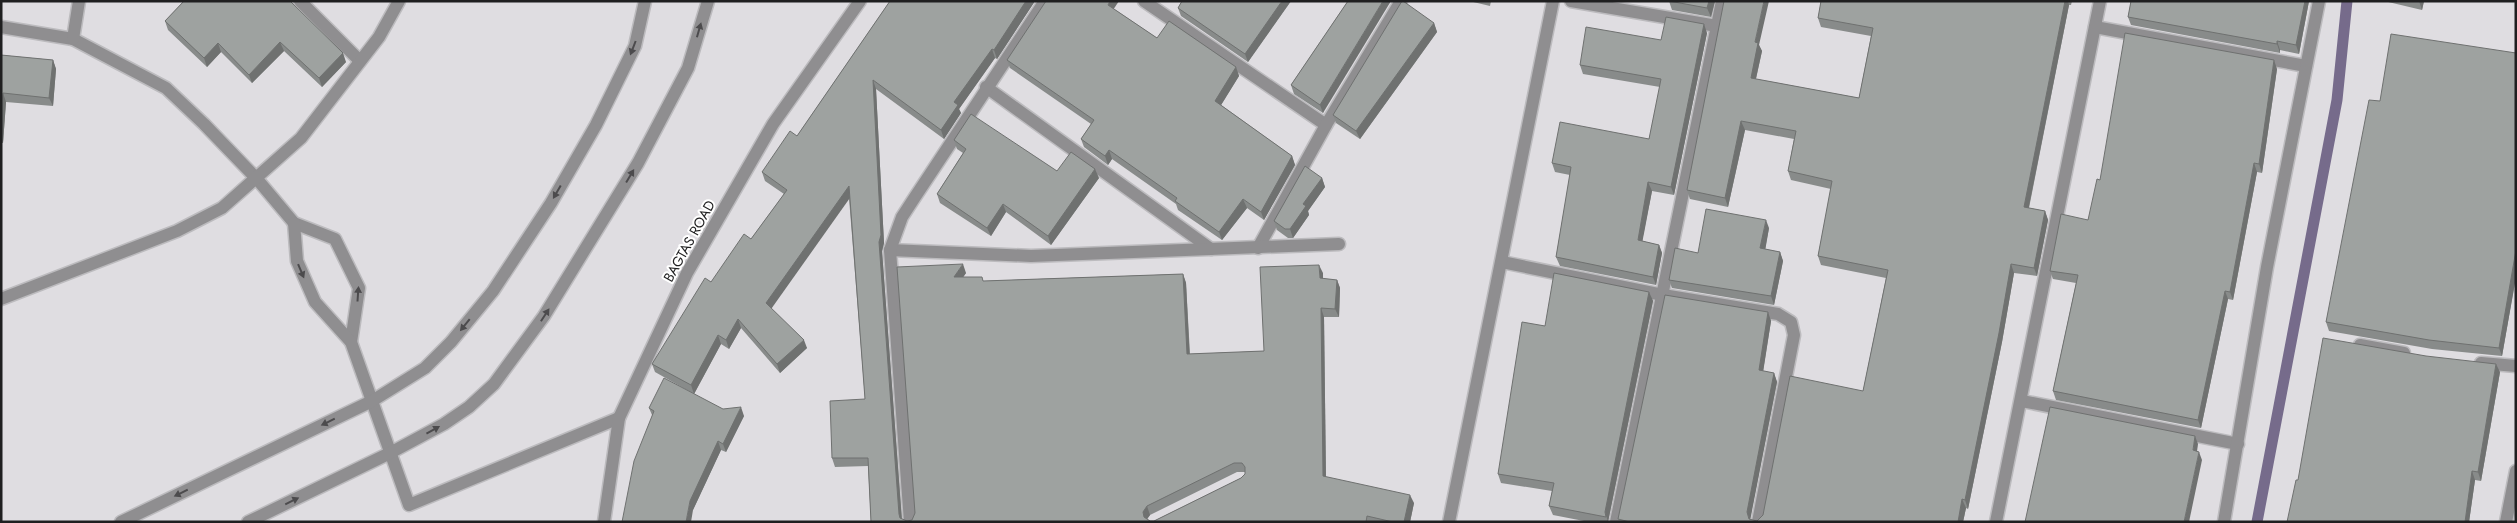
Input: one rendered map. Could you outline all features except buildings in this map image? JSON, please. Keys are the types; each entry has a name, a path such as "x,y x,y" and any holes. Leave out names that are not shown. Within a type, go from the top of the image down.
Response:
{"street":[{"path":"73,39 80,1"},
{"path":"300,1 360,61"},
{"path":"1,299 176,231 222,208 257,179 301,138 379,37 398,1"},
{"path":"121,522 372,401 425,368 451,342 493,291 551,202 596,125 635,46 645,1"},
{"path":"248,522 390,453 469,407 494,384 514,360 579,260 638,162 688,68 708,1"},
{"name":"BAGTAS ROAD","path":"604,522 619,418 696,256 773,124 860,1"},
{"path":"910,522 890,250 902,217 986,87 1045,1"},
{"path":"1144,1 1326,126"},
{"path":"1258,248 1326,126 1401,1"},
{"path":"1449,522 1554,1"},
{"path":"1571,1 1717,26"},
{"path":"1616,522 1664,295 1722,1"},
{"path":"1996,522 2022,401 2100,1"},
{"path":"2224,522 2267,267 2319,1"},
{"path":"1,27 73,39 166,88 257,179 294,223 335,239 360,288 351,342"},
{"path":"2095,27 2306,66"},
{"path":"986,87 1211,249"},
{"path":"294,223 297,261 315,302 351,342 409,505 619,418"},
{"path":"890,250 1031,256 1339,244"},
{"path":"1502,262 1664,295 1778,314 1791,322 1794,335 1758,522"},
{"path":"2348,342 2413,354"},
{"path":"2467,362 2516,366"},
{"path":"2022,401 2238,444"},
{"path":"2506,522 2516,471"}],"waterway":[{"path":"2257,522 2337,100 2347,1"}]}
